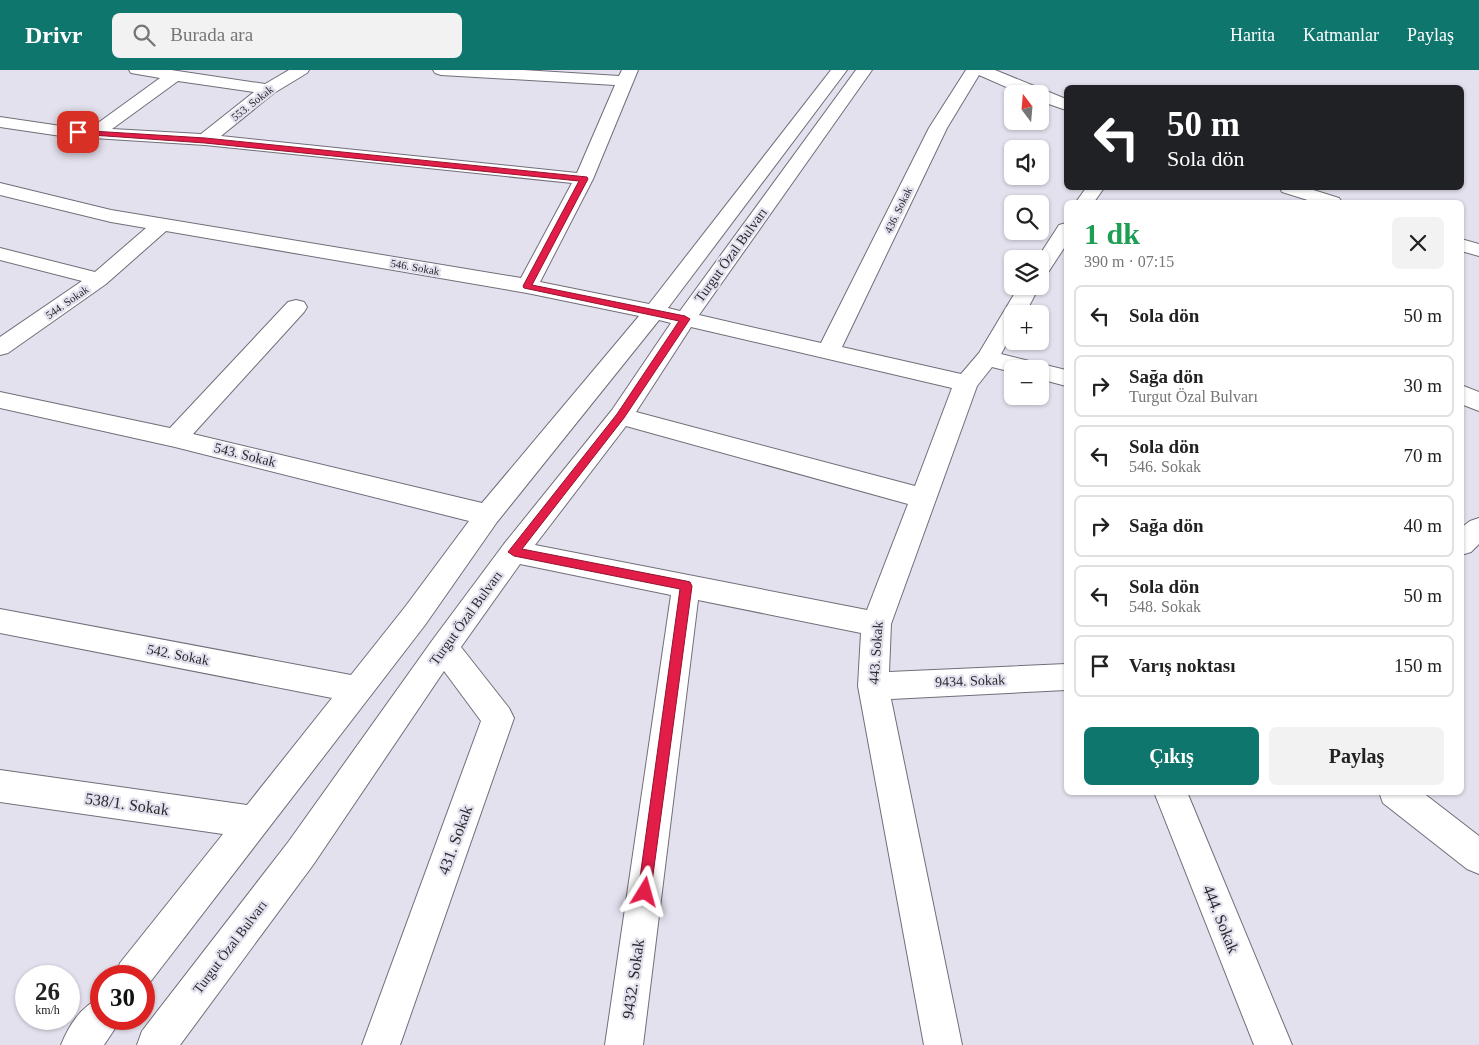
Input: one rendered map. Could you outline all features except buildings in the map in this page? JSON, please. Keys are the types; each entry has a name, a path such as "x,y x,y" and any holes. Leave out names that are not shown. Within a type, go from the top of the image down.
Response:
{"street":[{"path":"136,70 268,89"},
{"name":"553. Sokak","path":"205,140 268,89 301,70"},
{"path":"441,70 627,76 584,179 527,286"},
{"name":"Turgut Özal Bulvarı","path":"142,965 415,616 488,515 654,312 839,70"},
{"name":"Turgut Özal Bulvarı","path":"156,1045 301,853 444,647 514,552 621,416 685,319 864,70"},
{"name":"436. Sokak","path":"828,352 938,128 974,70"},
{"path":"982,70 1018,85"},
{"path":"94,133 174,76"},
{"path":"1049,98 1064,104"},
{"path":"0,122 94,133 205,140 584,179"},
{"name":"546. Sokak","path":"0,189 111,216 527,286 654,312 966,383"},
{"path":"1296,190 1326,200"},
{"path":"99,279 161,225"},
{"path":"1049,257 1063,238"},
{"path":"1464,246 1479,250"},
{"name":"544. Sokak","path":"0,254 99,279"},
{"name":"544. Sokak","path":"0,348 99,279"},
{"path":"175,438 296,307"},
{"name":"443. Sokak","path":"943,1045 873,686 876,624 966,383 986,358 1004,329"},
{"path":"986,358 1004,363"},
{"path":"1049,373 1064,377"},
{"path":"1464,395 1479,403"},
{"name":"543. Sokak","path":"0,400 175,438 488,515"},
{"path":"621,416 922,498"},
{"path":"1464,541 1479,528"},
{"path":"514,552 876,624"},
{"name":"9432. Sokak","path":"624,1045 686,586"},
{"name":"542. Sokak","path":"0,621 356,689"},
{"name":"431. Sokak","path":"381,1045 498,718 444,647"},
{"name":"9434. Sokak","path":"873,686 1064,677"},
{"name":"538/1. Sokak","path":"0,786 253,822"},
{"name":"444. Sokak","path":"1171,795 1273,1045"},
{"path":"1398,795 1479,856"},
{"path":"80,1045 92,1030"}],"route":[{"path":"78,132 205,140 584,179 527,286 685,319 621,416 514,552 686,586 645,892"}]}
